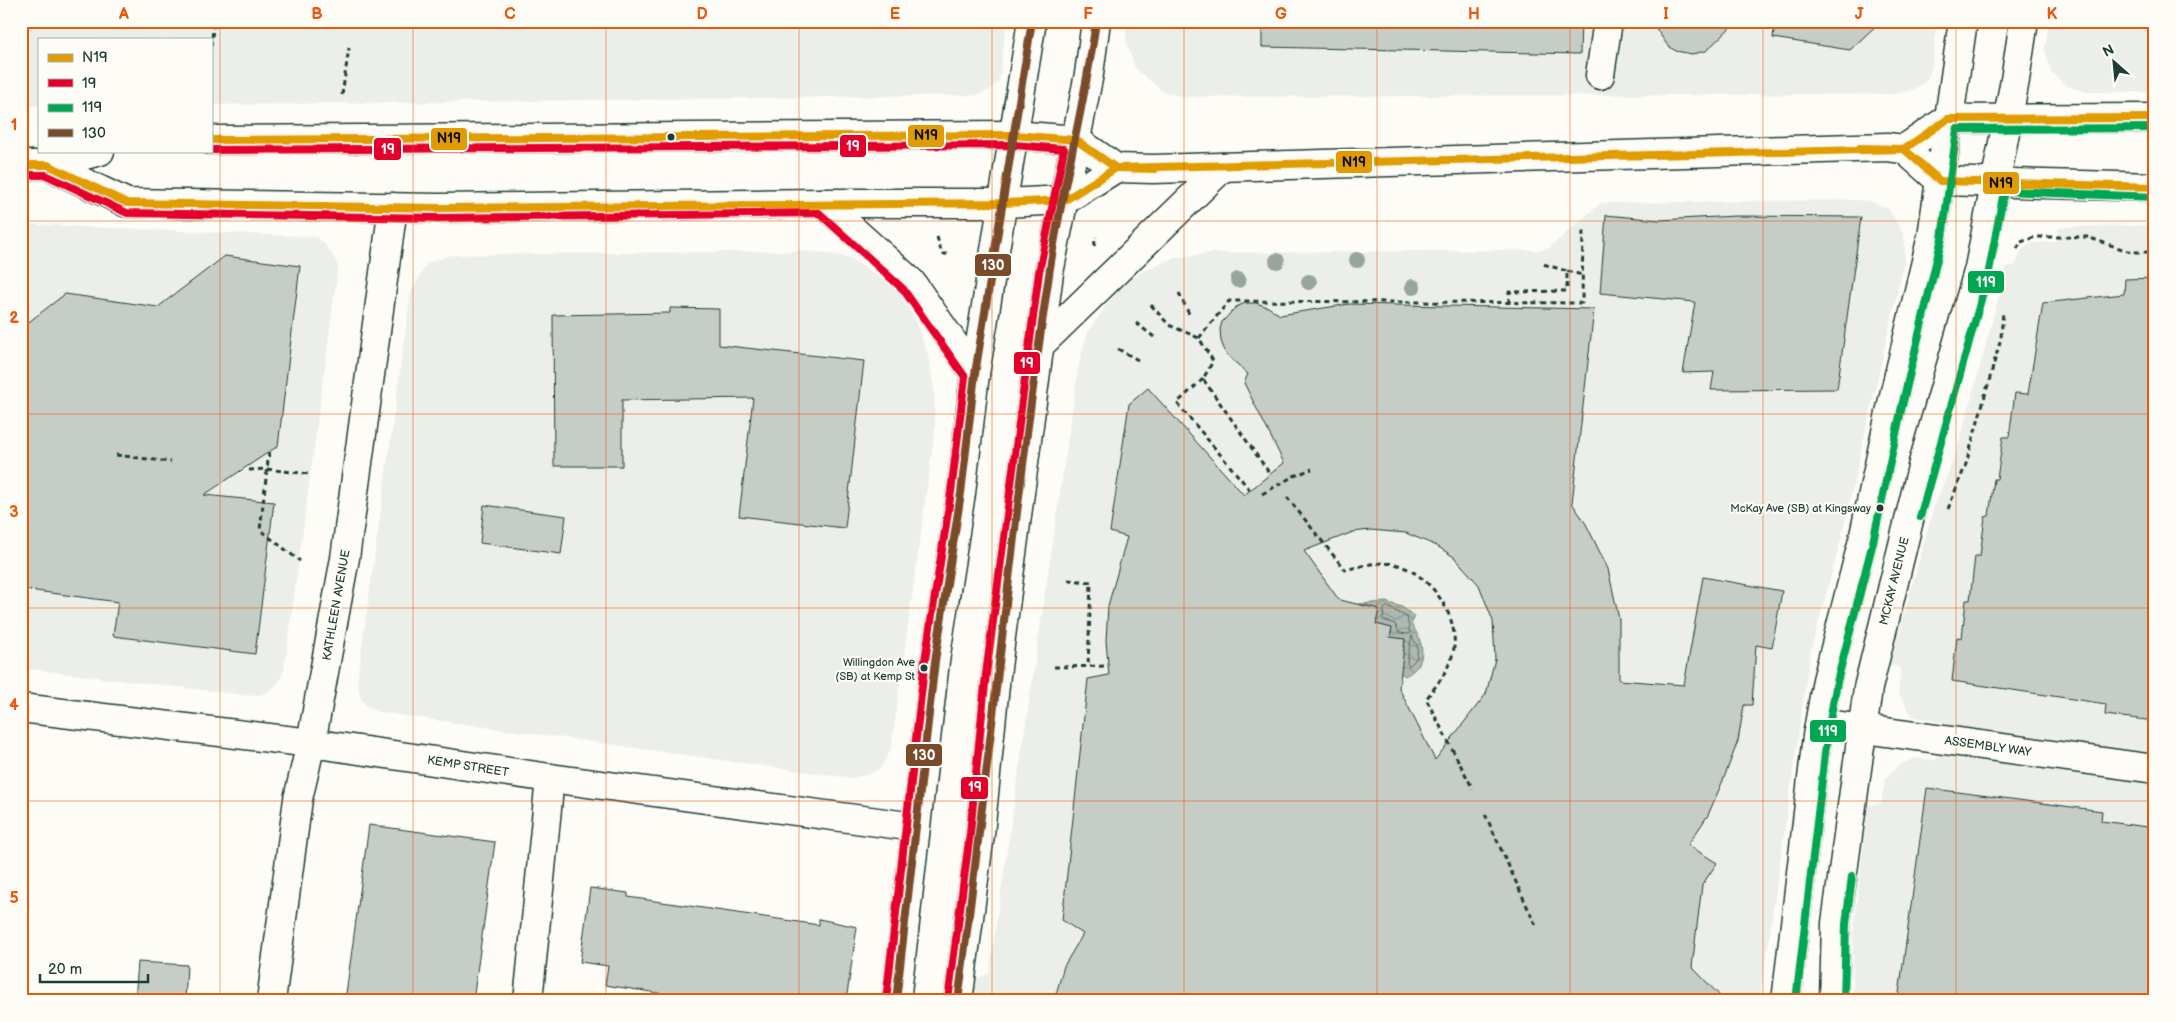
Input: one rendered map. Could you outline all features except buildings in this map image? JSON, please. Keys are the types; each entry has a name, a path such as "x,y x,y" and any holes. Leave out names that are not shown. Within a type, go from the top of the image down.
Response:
{"main road":[{"path":"896,1001 914,827 935,661 961,493 975,374 1032,21"},
{"path":"958,1001 980,834 996,675 1050,273 1076,140 1096,21"},
{"path":"1600,75 1608,21"},
{"path":"1786,1001 1827,680 1863,540 1892,404 1932,236 1963,21"},
{"name":"MCKAY AVENUE","path":"1834,1001 1836,923 1868,688 1923,463 1979,268 2006,119 2015,80 2024,21"},
{"path":"48,165 127,203 393,207 1003,203 1065,200 1116,168 1223,167 1904,149 1948,119 2155,118"},
{"path":"212,140 1014,135 1076,140 1116,168"},
{"path":"1904,149 1940,181 1996,181 2155,187"},
{"path":"21,165 48,165 96,152"},
{"path":"1040,345 1223,167"},
{"path":"823,203 910,282 975,374"},
{"name":"KATHLEEN AVENUE","path":"271,1001 298,799 311,743 345,558 393,207"},
{"name":"KEMP STREET","path":"21,708 311,743 550,778 914,827"},
{"name":"ASSEMBLY WAY","path":"1820,723 2155,769"},
{"path":"528,1001 550,778"}],"path":[{"path":"212,38 214,21"},
{"path":"342,95 348,48"},
{"path":"1199,338 1229,301 1582,303 1583,226"},
{"path":"937,237 942,254 951,254"},
{"path":"2016,252 2022,242 2036,237 2087,237 2131,252 2155,252"},
{"path":"1543,264 1582,275"},
{"path":"1509,303 1509,292 1568,291 1567,271"},
{"path":"1179,293 1189,314"},
{"path":"1948,510 1966,464 2001,338 2004,303"},
{"path":"1151,305 1169,325 1199,338 1213,361 1203,379 1177,404 1250,490"},
{"path":"1136,323 1154,336"},
{"path":"1118,349 1138,360"},
{"path":"1203,379 1270,474"},
{"path":"269,452 260,530 300,561"},
{"path":"116,455 171,462"},
{"path":"249,470 266,469 310,474"},
{"path":"1262,494 1294,476 1312,469"},
{"path":"1287,497 1345,570 1377,563 1398,566 1418,576 1429,586 1447,609 1454,631 1453,652 1446,672 1426,699 1473,789"},
{"path":"1068,580 1091,582 1088,667"},
{"path":"1054,667 1108,666"},
{"path":"1485,814 1536,926"}],"shaded area":[{"path":"21,21 1007,21 999,81 990,90 977,95 212,105 212,38 38,38 38,106 21,106"},
{"path":"1126,21 1937,21 1932,68 1926,81 1914,89 1896,94 1183,97 1162,91 1135,68 1126,42"},
{"path":"2049,21 2155,21 2155,92 2087,92 2066,86 2052,73 2048,64 2045,48"},
{"path":"1869,201 1888,208 1904,235 1905,259 1840,543 1810,653 1760,1001 970,1001 973,985 977,979 989,973 1079,364 1088,332 1119,287 1143,271 1173,258 1211,253 1542,250 1549,248 1601,203"},
{"path":"21,224 316,237 324,243 335,259 338,268 284,671 278,683 266,693 252,696 21,668"},
{"path":"2155,225 2155,1001 1853,1001 1853,935 1868,805 1881,804 1885,779 1899,765 1916,758 1936,760 1945,723 1912,716 1898,693 1901,669 1890,664 1934,507 1958,448 2007,266 2015,266 2022,250 2031,243 2056,242 2059,227"},
{"path":"800,251 827,253 850,258 884,280 898,292 915,319 928,355 934,389 935,429 891,749 880,769 866,775 851,778 378,712 366,705 361,699 357,683 411,292 427,263 451,255"}],"water":[{"path":"1386,602 1402,607 1415,617 1411,624 1421,645 1421,659 1413,671 1405,676 1397,671 1401,666 1405,639 1390,637 1392,628 1376,624 1379,609 1359,604"}],"transit line":[{"name":"130","path":"896,1001 935,661 961,493 975,374 1032,21"},
{"name":"130","path":"958,1001 1036,365 1054,243 1086,85 1096,21"},
{"name":"N19","path":"21,165 48,165 127,203 440,208 1003,203 1065,200 1116,168 1904,149 1948,119 2155,118"},
{"name":"119","path":"1796,1001 1827,737 1837,682 1873,542 1902,406 1942,238 1957,129 2155,128"},
{"name":"N19","path":"212,140 1014,135 1076,140 1116,168 1155,169"},
{"name":"19","path":"212,150 1014,145 1064,149 1039,272 986,674 970,833 948,1000"},
{"name":"N19","path":"1860,148 1904,149 1940,181 2155,187"},
{"name":"19","path":"21,175 46,175 127,213 440,218 819,213 903,289 965,377 951,492 925,660 886,1000"},
{"name":"119","path":"1920,517 1989,271 2004,191 2155,197"},
{"name":"119","path":"1844,1001 1846,924 1852,876"}],"place":[{"name":"McKay Ave (SB) at Kingsway","path":"1880,508"},
{"name":"Willingdon Ave (SB) at Kemp St","path":"924,668"}]}
